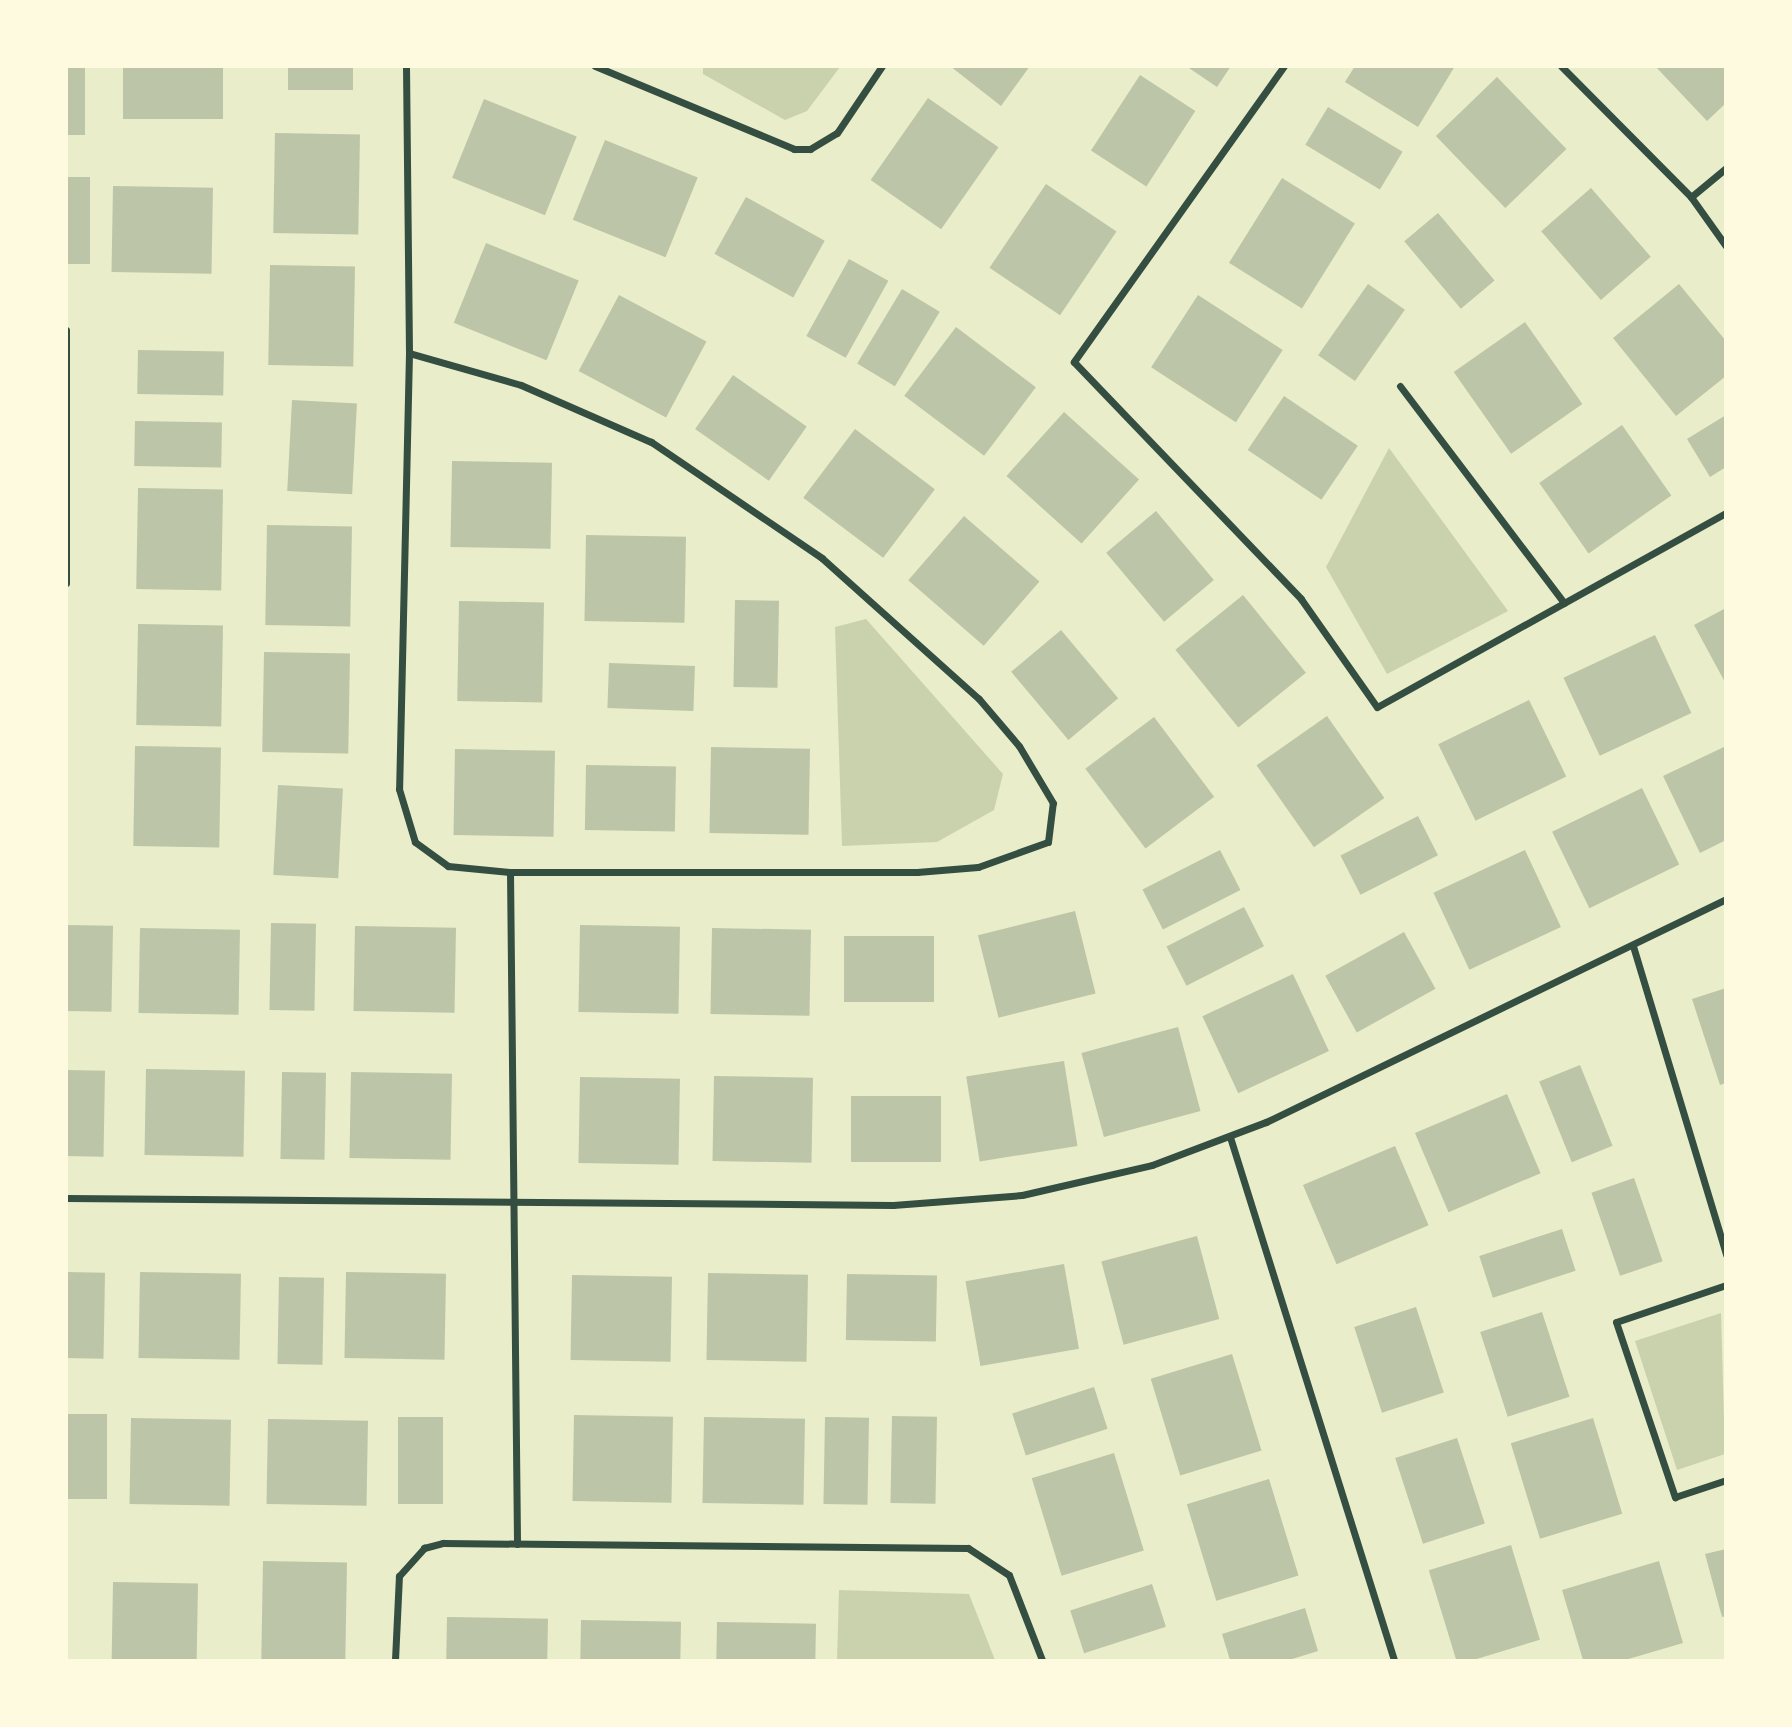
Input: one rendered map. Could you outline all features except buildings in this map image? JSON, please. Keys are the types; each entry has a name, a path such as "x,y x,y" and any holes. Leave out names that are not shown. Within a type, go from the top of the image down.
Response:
{"street":[{"path":"406,66 409,354 400,807 415,842 429,856 448,866 510,873 948,871 1023,854 1043,846 1053,830 1048,790 979,699 801,542 696,468 598,416 520,385 409,354"},
{"path":"595,66 777,144 810,149 837,133 882,66"},
{"path":"1284,66 1074,362 1301,599 1377,707 1726,513"},
{"path":"1561,66 1691,197 1726,246"},
{"path":"1691,197 1726,168"},
{"path":"66,583 68,330"},
{"path":"1399,386 1564,603"},
{"path":"510,873 516,1203 517,1544"},
{"path":"66,1198 516,1203 958,1202 1085,1183 1230,1137 1726,900"},
{"path":"1633,946 1726,1255"},
{"path":"1230,1137 1394,1661"},
{"path":"1726,1285 1616,1322 1675,1497 1726,1480"},
{"path":"395,1661 395,1595 409,1560 443,1543 943,1545 990,1559 1021,1596 1042,1661"}],"green space":[{"path":"703,66 840,67 807,111 785,120 703,74"},
{"path":"1389,448 1508,611 1387,674 1326,567"},
{"path":"866,619 1003,774 994,810 937,842 842,846 835,627"},
{"path":"1721,1313 1725,1454 1677,1470 1635,1341"},
{"path":"839,1590 969,1594 995,1660 837,1660"}]}
